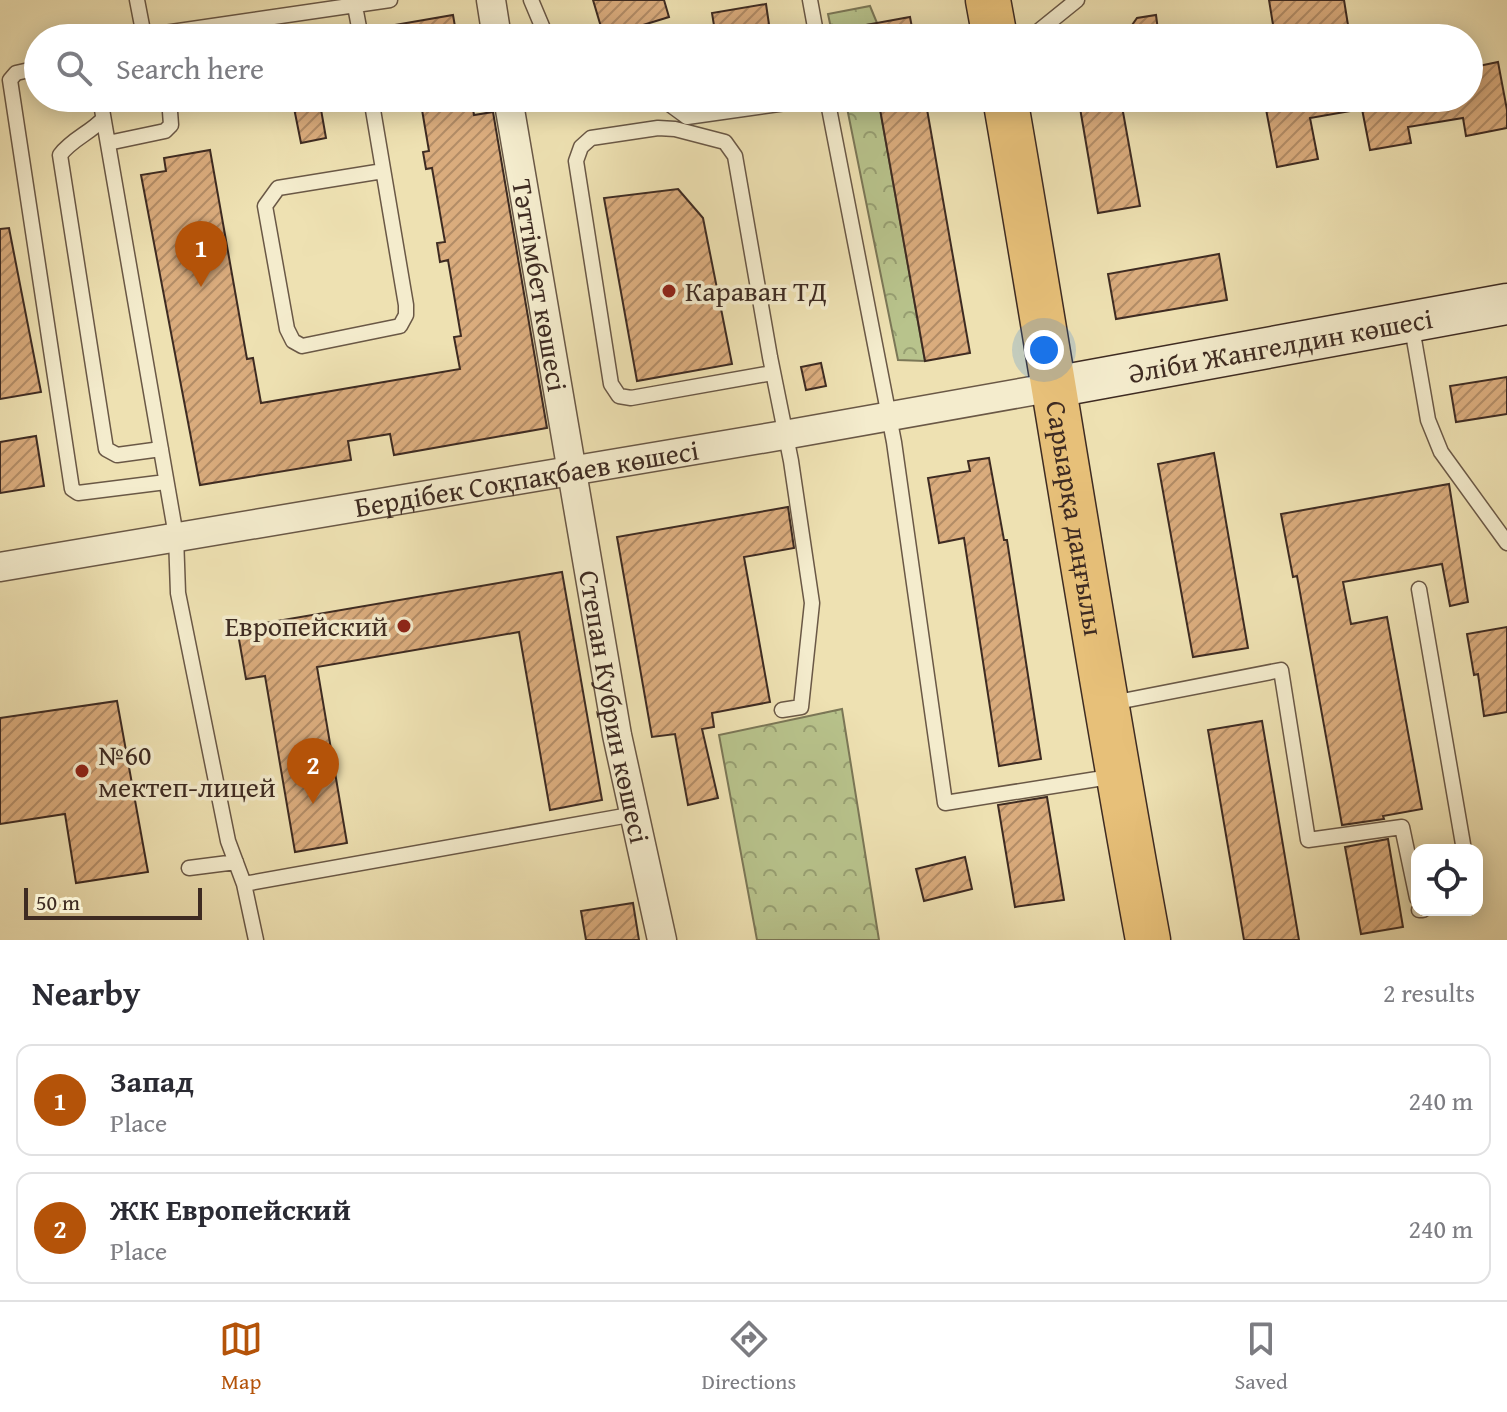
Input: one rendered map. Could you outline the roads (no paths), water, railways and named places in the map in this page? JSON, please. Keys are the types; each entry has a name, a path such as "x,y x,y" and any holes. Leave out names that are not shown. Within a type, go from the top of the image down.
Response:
{"main road":[{"path":"988,0 992,24"},
{"name":"Сарыарқа даңғылы","path":"1007,112 1117,776 1139,939"}],"street":[{"path":"491,0 495,24"},
{"name":"Тәттімбет көшесі","path":"510,112 571,471"},
{"name":"Әліби Жангелдин көшесі","path":"1054,387 1507,304"},
{"name":"Бердібек Соқпақбаев көшесі","path":"0,567 1054,387"},
{"name":"Степан Кубрин көшесі","path":"571,471 617,735 662,940"}],"lane":[{"path":"137,0 140,24"},
{"path":"223,24 390,0"},
{"path":"531,0 541,24"},
{"path":"810,0 814,24"},
{"path":"1047,24 1077,0"},
{"path":"356,3 359,24"},
{"path":"24,71 16,73 10,80 72,489 78,493 166,482"},
{"path":"102,112 176,536 178,593 228,841 244,884 256,940"},
{"path":"108,143 165,131 171,125 170,112"},
{"path":"373,112 383,171 406,315 400,326 302,346 293,341 287,329 265,206 278,188 383,171"},
{"path":"680,112 687,117 722,112"},
{"path":"830,112 889,415 945,803 1117,776"},
{"path":"103,119 91,131 67,145 60,155 106,449 117,455 161,449"},
{"path":"772,373 631,398 619,396 611,384 576,161 581,147 591,138 658,128 675,129 725,142 735,156 812,603 801,707 782,710"},
{"path":"1411,322 1428,420 1441,452 1507,543"},
{"path":"1419,589 1463,844"},
{"path":"1105,704 1281,670 1308,840 1402,827 1411,870"},
{"path":"244,884 635,814"},
{"path":"189,868 236,862"}],"place":[{"name":"Запад","path":"201,287"},
{"name":"Караван ТД","path":"669,291"},
{"name":"Европейский","path":"404,626"},
{"name":"№60 мектеп-лицей","path":"82,771"},
{"name":"ЖК Европейский","path":"313,804"}]}
